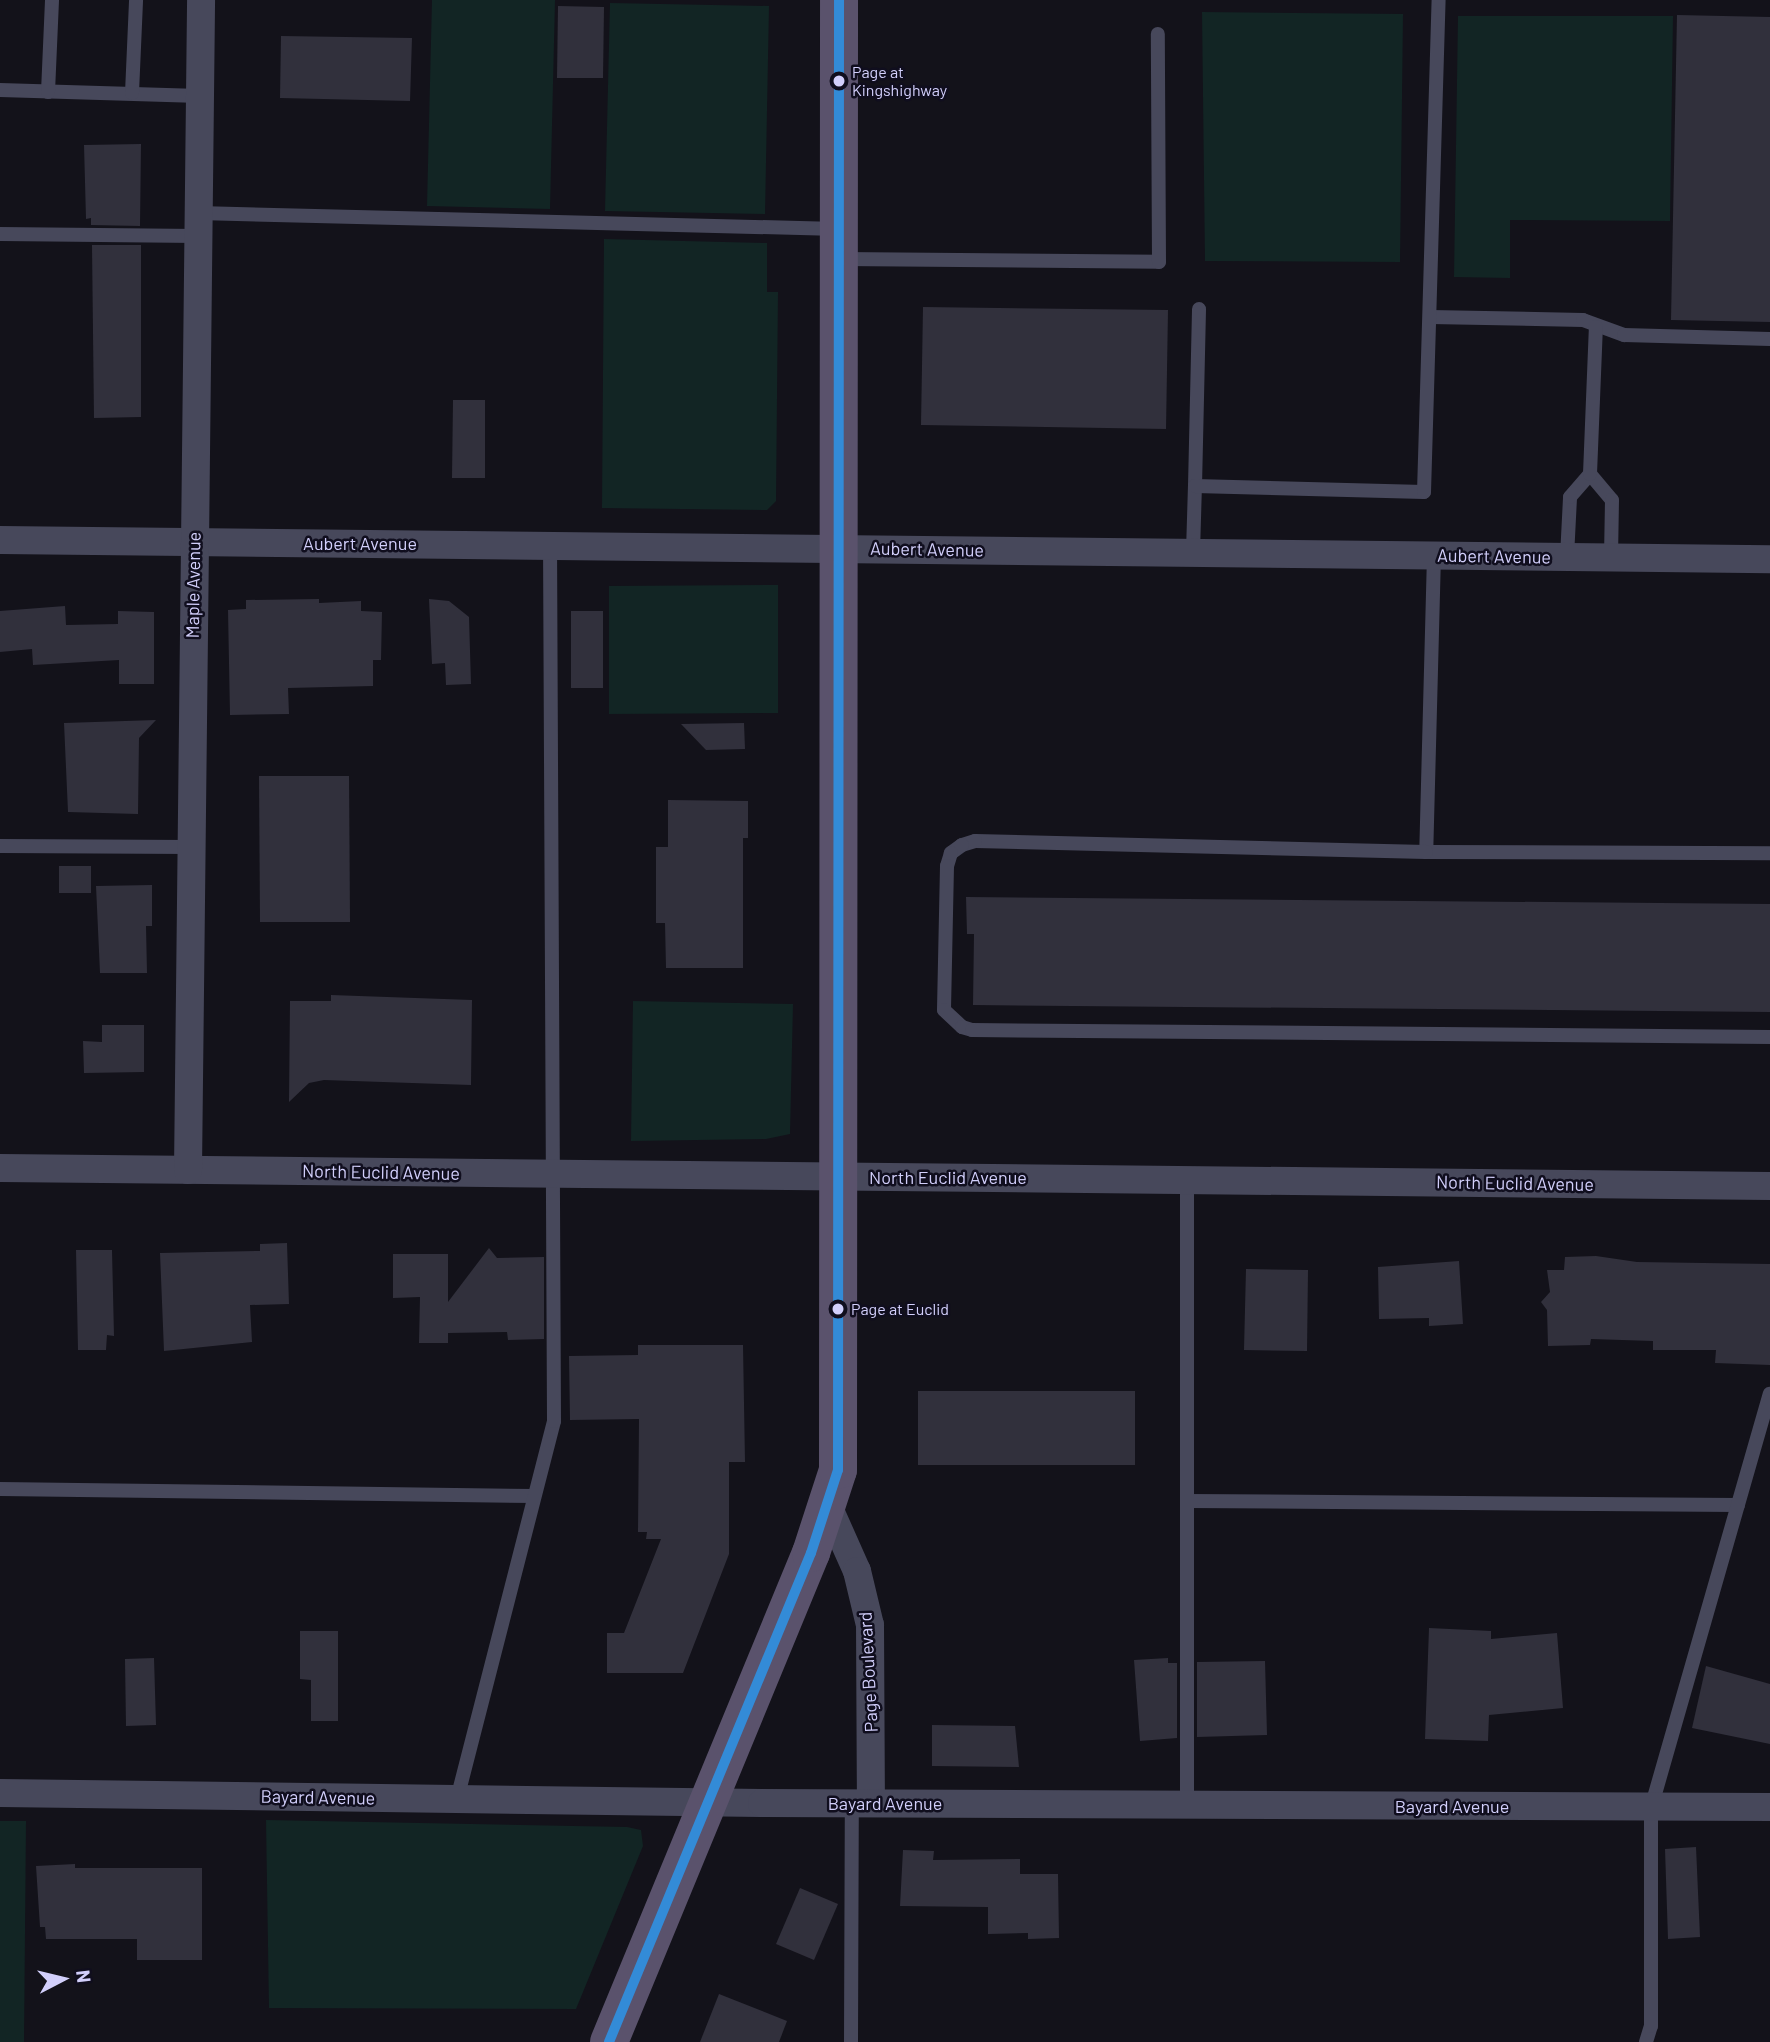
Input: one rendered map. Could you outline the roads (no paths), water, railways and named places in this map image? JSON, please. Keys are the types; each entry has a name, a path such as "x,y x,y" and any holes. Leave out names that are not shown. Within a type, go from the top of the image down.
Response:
{"main road":[{"path":"609,2042 828,1506 838,1470 839,0"}],"street":[{"name":"Maple Avenue","path":"188,1170 201,0"},
{"name":"Aubert Avenue","path":"0,540 1770,559"},
{"name":"North Euclid Avenue","path":"0,1168 1770,1186"},
{"name":"Page Boulevard","path":"828,1506 857,1571 870,1625 862,1803"},
{"name":"Bayard Avenue","path":"0,1793 862,1803 1770,1807"}],"lane":[{"path":"48,92 52,0"},
{"path":"132,93 136,0"},
{"path":"1195,486 1424,492 1439,0"},
{"path":"0,234 198,224 839,244 1159,262 1158,34"},
{"path":"0,90 200,96"},
{"path":"1193,552 1199,309"},
{"path":"1430,317 1583,320 1596,327 1649,336 1770,339"},
{"path":"1567,557 1570,497 1590,474 1596,327"},
{"path":"1590,474 1612,500 1611,557"},
{"path":"457,1799 554,1421 551,544"},
{"path":"1426,852 1434,555"},
{"path":"1770,853 1426,852 975,841 962,845 951,853 947,866 944,1010 972,1030 1770,1037"},
{"path":"0,846 191,847"},
{"path":"1187,1804 1188,1180"},
{"path":"1646,2042 1651,2026 1651,1808 1770,1394"},
{"path":"0,1489 534,1496"},
{"path":"1187,1500 1738,1505"},
{"path":"851,2042 862,1803"}],"place":[{"name":"Page at Kingshighway","path":"839,81"},
{"name":"Page at Euclid","path":"838,1309"}]}
